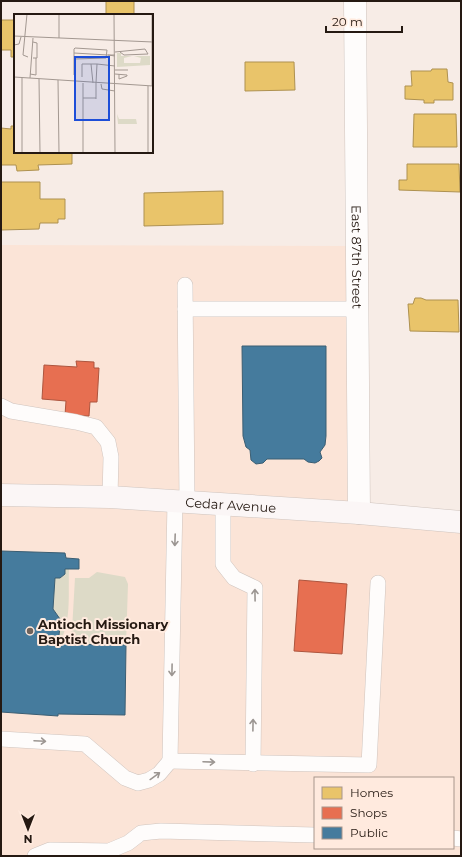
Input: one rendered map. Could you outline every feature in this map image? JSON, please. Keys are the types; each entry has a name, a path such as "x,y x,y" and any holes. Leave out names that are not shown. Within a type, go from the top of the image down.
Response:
{"street":[{"name":"East 87th Street","path":"355,1 358,513"},
{"name":"Cedar Avenue","path":"1,495 110,497 358,513 461,522"}],"lane":[{"path":"1,739 85,744 125,778 138,783 149,780 159,774 170,761 181,502 185,285"},
{"path":"185,309 357,309"},
{"path":"1,406 11,411 76,422 96,427 108,442 110,450 110,497"},
{"path":"223,504 223,564 234,578 255,588 253,764"},
{"path":"170,761 253,764 369,765 378,583"},
{"path":"35,856 50,850 109,851 128,843 141,833 161,831 314,835"}],"shaded area":[{"path":"1,245 357,246 359,512 461,522 461,856 1,856"},
{"path":"65,569 69,569 68,617 59,644 52,644 59,635 60,627 60,619 53,609 55,578 60,578 65,574"},
{"path":"97,572 125,577 128,584 126,645 64,644 72,630 75,578 89,578"}],"building: Homes":[{"path":"106,1 134,1 134,14 106,14"},
{"path":"1,20 14,20 14,57 11,57 11,50 1,50"},
{"path":"245,62 294,62 295,90 245,91"},
{"path":"432,69 447,69 448,82 453,83 453,100 434,100 434,103 424,103 424,100 405,99 405,86 412,86 411,71 431,71"},
{"path":"414,114 456,114 457,147 413,147"},
{"path":"11,126 14,126 14,153 72,153 72,164 38,165 39,170 17,171 16,165 1,165 1,128 11,129"},
{"path":"407,164 459,164 460,192 399,190 399,180 407,180"},
{"path":"1,182 40,182 40,199 65,199 65,219 58,219 58,223 40,223 39,229 1,230"},
{"path":"223,191 223,224 144,226 144,193"},
{"path":"415,298 426,300 458,300 459,332 410,331 408,304 413,304"}],"building: Shops":[{"path":"76,361 94,362 94,368 99,368 97,402 90,402 89,416 65,415 66,401 42,399 44,365 77,367"},
{"path":"299,580 347,584 342,654 294,651"}],"building: Public":[{"path":"242,346 326,346 326,436 325,445 320,452 322,458 319,461 315,463 308,462 304,459 267,459 263,463 256,464 251,460 250,450 246,447 243,436"},
{"name":"Antioch Missionary Baptist Church","path":"1,551 65,553 66,558 79,559 79,569 65,569 65,574 60,578 55,578 53,609 60,619 60,627 59,635 52,644 126,645 125,715 58,714 58,716 1,712"}],"place":[{"name":"Antioch Missionary Baptist Church","path":"30,631"}]}
